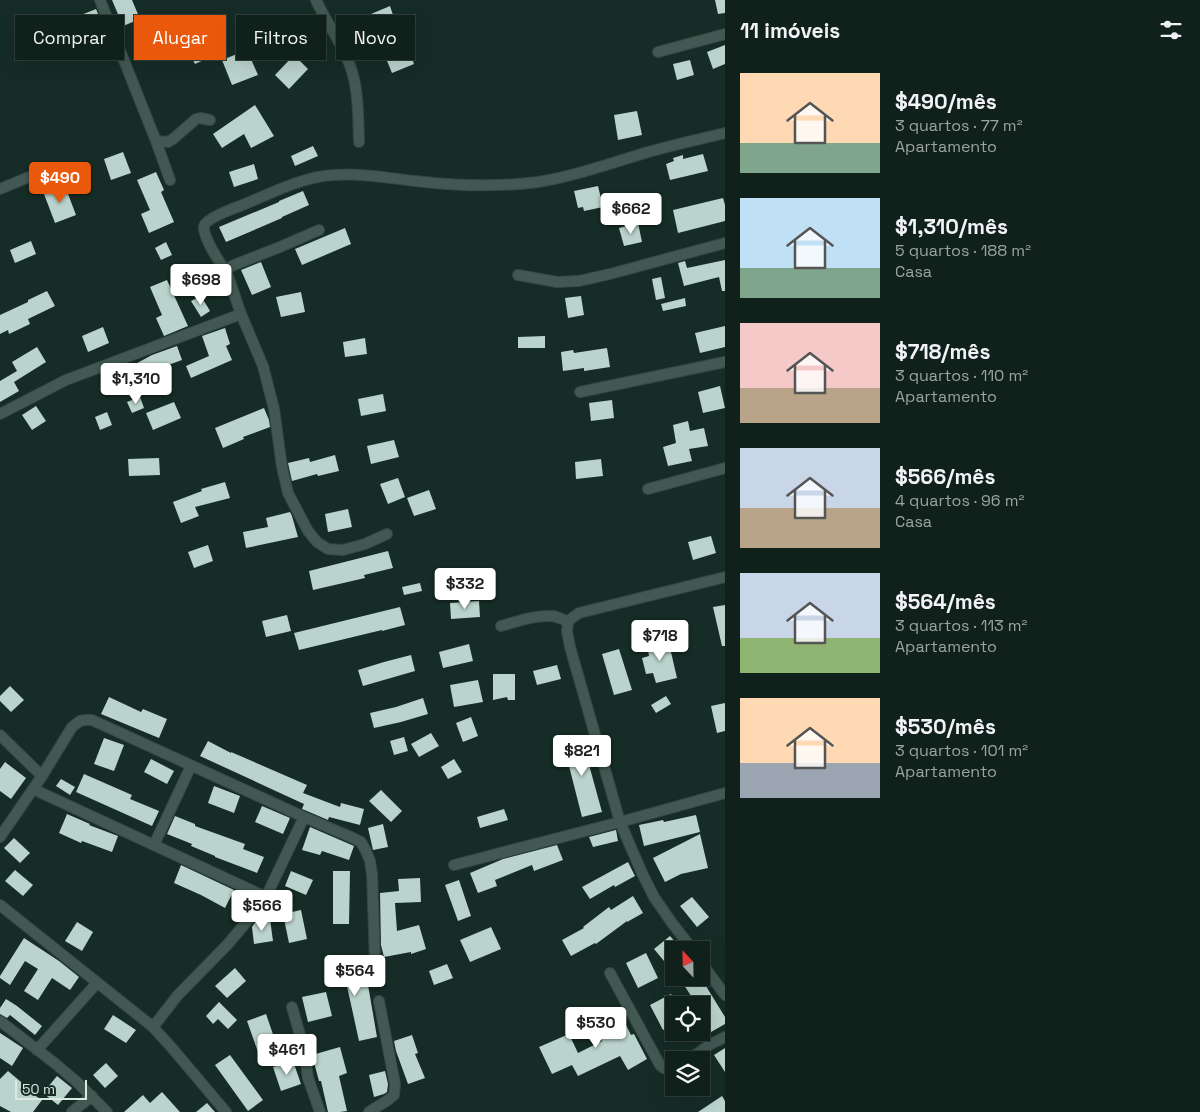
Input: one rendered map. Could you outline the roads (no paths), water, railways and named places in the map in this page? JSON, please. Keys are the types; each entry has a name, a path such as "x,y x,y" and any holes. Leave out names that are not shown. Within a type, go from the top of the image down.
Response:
{"street":[{"path":"100,0 170,180"},
{"path":"316,0 348,60 355,82 359,142"},
{"path":"658,52 725,34"},
{"path":"156,141 168,142 173,140 196,119 210,120"},
{"path":"387,534 365,544 342,550 328,550 316,542 308,531 288,493 282,467 274,409 263,366 241,314 227,274 204,232 204,226 207,222 282,189 312,179 333,175 366,175 465,185 502,186 539,182 725,133"},
{"path":"0,189 30,177 60,170"},
{"path":"227,274 229,268 234,265 320,230"},
{"path":"518,275 557,282 578,281 725,243"},
{"path":"0,414 66,380 241,314"},
{"path":"580,392 725,362"},
{"path":"648,489 725,468"},
{"path":"685,941 654,897 620,822 567,631 568,622 579,613 725,577"},
{"path":"501,626 526,618 540,616 554,616 568,622"},
{"path":"0,837 72,728 80,720 92,720 304,817 351,836 360,842 370,861 372,874 375,961"},
{"path":"0,735 42,776"},
{"path":"154,845 192,766"},
{"path":"33,789 266,897"},
{"path":"454,865 725,793"},
{"path":"152,1027 178,995 244,926 266,897 304,817"},
{"path":"0,905 152,1027 226,1112"},
{"path":"610,973 660,1065 665,1069"},
{"path":"710,974 725,995"},
{"path":"37,1050 97,983"},
{"path":"369,1112 394,1094 395,1084 379,1001"},
{"path":"292,1007 304,1049 308,1078 320,1112"},
{"path":"0,1021 57,1065 107,1112"},
{"path":"701,1051 725,1037"},
{"path":"72,1112 92,1096"}]}
